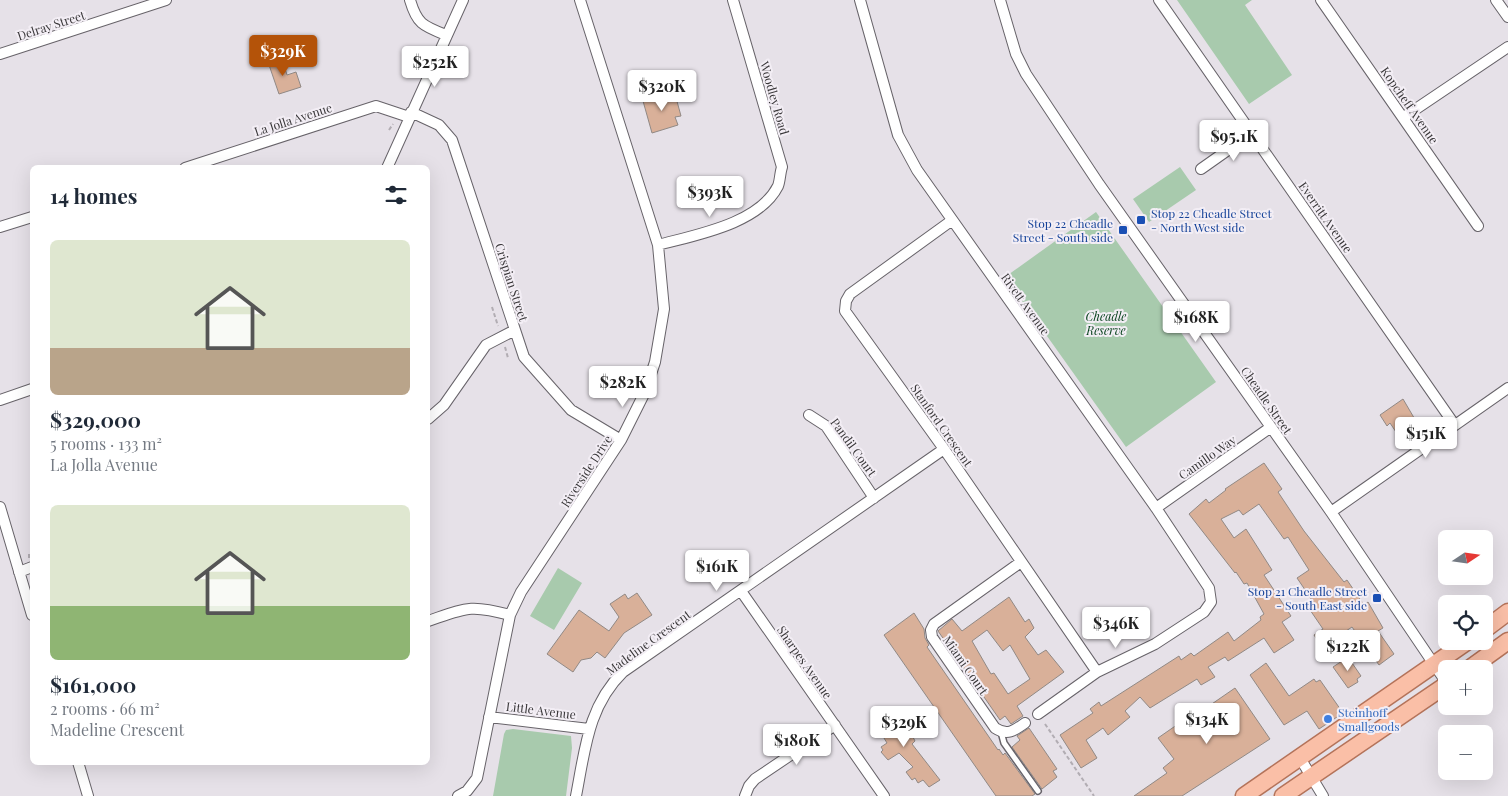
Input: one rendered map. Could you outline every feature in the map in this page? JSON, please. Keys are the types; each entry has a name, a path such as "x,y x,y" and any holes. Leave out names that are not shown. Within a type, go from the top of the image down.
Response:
{"main road":[{"path":"1493,623 1508,612"},
{"path":"1482,660 1508,641"},
{"path":"1244,796 1455,650"},
{"path":"1283,796 1438,689"}],"street":[{"name":"Delray Street","path":"0,54 166,0"},
{"path":"410,0 415,17 421,24 446,35"},
{"path":"388,165 463,0"},
{"name":"Riverside Drive","path":"458,796 467,791 477,778 510,615 521,592 622,440 645,392 655,362 664,309 658,245 580,0"},
{"name":"Woodley Road","path":"658,245 724,227 744,218 767,200 778,186 782,167 733,0"},
{"name":"Rivett Avenue","path":"860,0 898,135 917,170 951,221 1156,508 1209,588 1211,602 1204,612 1155,644 1097,672"},
{"name":"Cheadle Street","path":"1000,0 1016,54 1026,74 1100,184 1331,512 1438,671"},
{"name":"Everritt Avenue","path":"1159,0 1454,424"},
{"name":"Kopcheff Avenue","path":"1321,0 1478,226"},
{"path":"1496,0 1508,17"},
{"path":"1404,117 1508,47"},
{"name":"La Jolla Avenue","path":"194,165 376,106 410,114"},
{"name":"Crispian Street","path":"410,114 439,125 452,140 524,357 571,410 622,440"},
{"path":"1201,169 1252,133"},
{"path":"0,227 30,218"},
{"name":"Stanford Crescent","path":"951,221 850,294 846,301 845,311 944,449 1097,672"},
{"path":"430,417 444,405 486,345 515,330"},
{"path":"1331,512 1508,388"},
{"path":"0,400 30,390"},
{"name":"Pandil Court","path":"809,415 826,426 874,498"},
{"name":"Camillo Way","path":"1156,508 1272,427"},
{"name":"Madeline Crescent","path":"576,796 589,729 602,696 623,672 944,449"},
{"path":"0,507 30,610"},
{"name":"Miami Court","path":"1001,732 995,728 932,637 931,630 934,624 1021,562"},
{"path":"18,572 30,568"},
{"name":"Sharpes Avenue","path":"741,590 884,796"},
{"path":"430,620 469,607 483,608 510,615"},
{"path":"1038,714 1097,672"},
{"name":"Little Avenue","path":"489,717 589,729"},
{"path":"1001,732 1010,733 1025,723"},
{"path":"745,796 755,778 834,725"},
{"path":"1300,758 1323,796"},
{"path":"79,765 88,796"}],"lane":[{"path":"1001,732 1004,743 1038,791"}],"path":[{"path":"1038,714 1094,796"}],"green space":[{"path":"1177,0 1252,0 1245,5 1292,75 1249,104"},
{"path":"1180,167 1196,190 1149,222 1133,199"},
{"name":"Cheadle Reserve","path":"1096,212 1216,382 1126,447 1005,277"},
{"path":"558,568 582,583 554,630 530,616"},
{"path":"513,729 571,736 572,748 566,796 493,796 504,734 506,730"}],"building":[{"path":"282,58 287,75 296,72 301,87 279,94 268,62"},
{"path":"675,94 681,116 675,117 678,125 652,133 643,101"},
{"path":"1403,399 1420,428 1402,441 1390,423 1387,426 1380,415"},
{"path":"1264,463 1282,489 1278,492 1304,531 1344,582 1347,580 1364,605 1368,602 1383,628 1378,631 1394,654 1379,665 1352,627 1322,647 1314,635 1323,629 1308,607 1314,603 1297,578 1309,570 1288,537 1284,539 1259,504 1243,515 1239,510 1221,519 1234,538 1246,529 1272,570 1264,575 1291,616 1282,622 1294,640 1274,653 1264,638 1228,661 1225,657 1208,667 1215,677 1201,685 1197,679 1150,708 1140,697 1125,711 1130,717 1108,735 1103,728 1086,740 1097,758 1081,768 1060,735 1093,713 1090,709 1099,702 1101,706 1179,656 1181,660 1191,653 1194,656 1228,632 1234,641 1261,620 1260,617 1264,614 1247,583 1244,584 1189,514 1206,499 1209,503 1225,489"},
{"path":"637,593 652,615 624,633 605,658 597,652 591,658 581,660 573,672 547,654 579,610 609,631 619,617 610,604 625,594 628,599"},
{"path":"1009,597 1025,622 1029,619 1034,628 1025,637 1038,655 1046,650 1064,672 1017,706 1023,716 1011,724 1005,716 1000,720 938,631 952,619 962,631","holes":["987,630 1003,651 1010,645 1030,679 1008,694 994,673 991,674 972,641"]},
{"path":"914,613 924,629 925,638 929,645 927,647 998,750 1003,755 1005,753 1035,794 1032,796 996,796 884,635"},
{"path":"1348,657 1361,676 1357,679 1358,682 1348,688 1333,667"},
{"path":"1266,663 1289,696 1314,679 1316,682 1320,680 1343,713 1319,729 1307,711 1284,725 1250,675"},
{"path":"1235,688 1270,739 1182,796 1134,796 1167,773 1163,768 1174,759 1158,738 1204,706 1206,708"},
{"path":"885,712 893,722 902,716 915,741 912,744 940,780 929,787 923,780 918,783 915,778 912,780 906,772 913,767 899,753 888,760 881,752 883,750 881,747 887,743 873,720"},
{"path":"1029,728 1057,769 1053,771 1057,777 1042,789 1012,747 1020,740 1017,736"}],"place":[{"name":"Stop 22 Cheadle Street - North West side","path":"1141,220"},
{"name":"Stop 22 Cheadle Street - South side","path":"1123,230"},
{"name":"Stop 21 Cheadle Street - South East side","path":"1377,598"},
{"name":"Steinhoff Smallgoods","path":"1328,719"}]}
